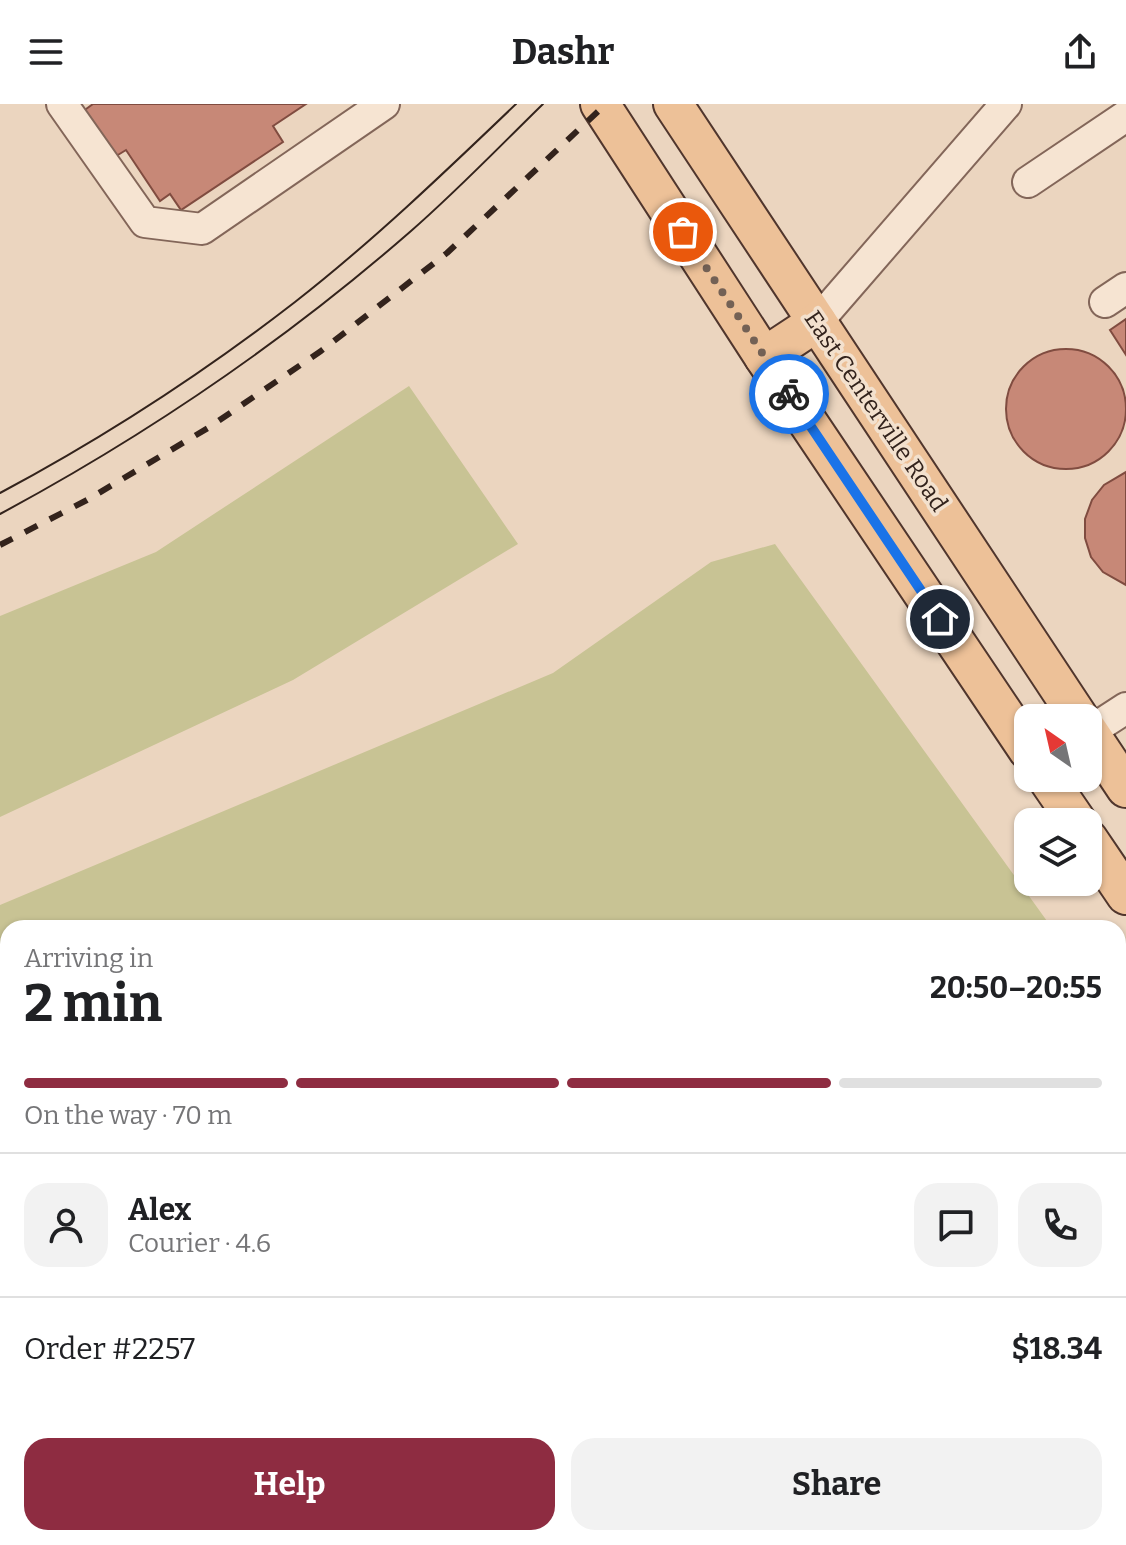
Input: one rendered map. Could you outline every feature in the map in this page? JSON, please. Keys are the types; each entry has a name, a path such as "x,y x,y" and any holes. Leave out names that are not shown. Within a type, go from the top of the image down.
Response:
{"main road":[{"path":"600,104 764,357 1014,729"},
{"name":"East Centerville Road","path":"673,104 1070,704"},
{"path":"764,357 817,322"},
{"path":"1102,753 1126,788"},
{"path":"1102,860 1126,895"}],"street":[{"path":"62,104 145,222 202,229 384,104"},
{"path":"817,322 1006,104"},
{"path":"1028,182 1126,116"},
{"path":"1102,723 1126,708"}],"shaded area":[{"path":"409,386 518,544 293,680 0,817 0,616 156,552"},
{"path":"775,544 1014,875 1014,896 1029,896 1046,920 0,920 0,905 553,673 711,562"}],"building":[{"path":"93,104 306,104 273,126 283,142 181,210 170,194 160,201 126,150 113,158 82,112"},
{"path":"1126,319 1126,355 1110,330"},
{"path":"1066,349 1089,354 1108,367 1121,386 1126,409 1121,432 1108,451 1089,464 1066,469 1043,464 1024,451 1011,432 1006,409 1011,386 1024,367 1043,354"},
{"path":"1126,472 1126,585 1103,572 1091,557 1085,538 1085,519 1092,500 1104,485"}],"tram line":[{"path":"0,493 151,404 260,329 380,230 516,104"},
{"path":"0,514 161,419 314,311 428,216 543,104"}],"railway":[{"path":"0,545 87,500 208,428 321,351 447,253 606,104"}],"way so far":[{"path":"683,232 789,394"}],"route":[{"path":"789,394 940,619"}]}
